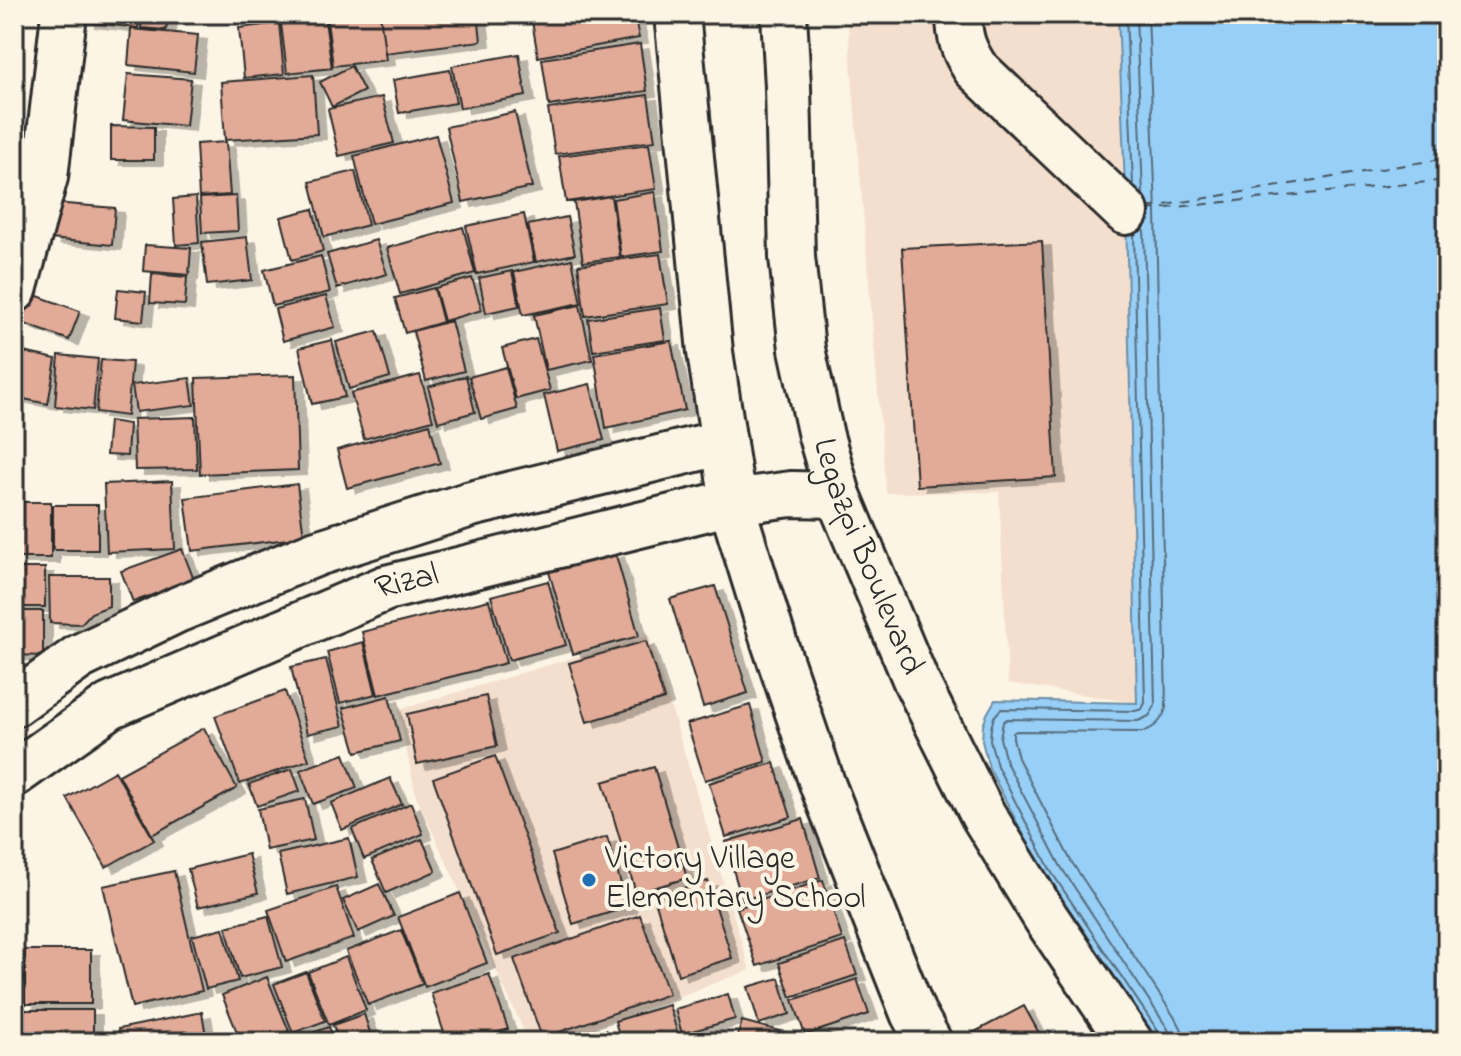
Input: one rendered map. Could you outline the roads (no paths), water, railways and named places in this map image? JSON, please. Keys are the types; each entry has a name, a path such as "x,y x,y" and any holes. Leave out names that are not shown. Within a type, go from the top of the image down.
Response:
{"street":[{"path":"14,290 45,177 64,14"},
{"path":"677,14 710,352 735,516 823,786 913,1013 929,1042"},
{"name":"Legazpi Boulevard","path":"784,14 792,257 802,349 838,495 916,681 983,815 1046,918 1130,1042"},
{"path":"959,14 959,34 975,68 1126,212"},
{"name":"Rizal","path":"14,704 79,657 179,609 317,553 471,504 724,442"},
{"name":"Rizal","path":"15,773 110,706 386,588 732,502 791,494 838,495"}],"water":[{"path":"1118,14 1447,14 1447,1042 1156,1042 1045,877 989,768 982,741 983,726 995,700 1137,703 1126,212"}],"place":[{"name":"Victory Village Elementary School","path":"589,880"}]}
